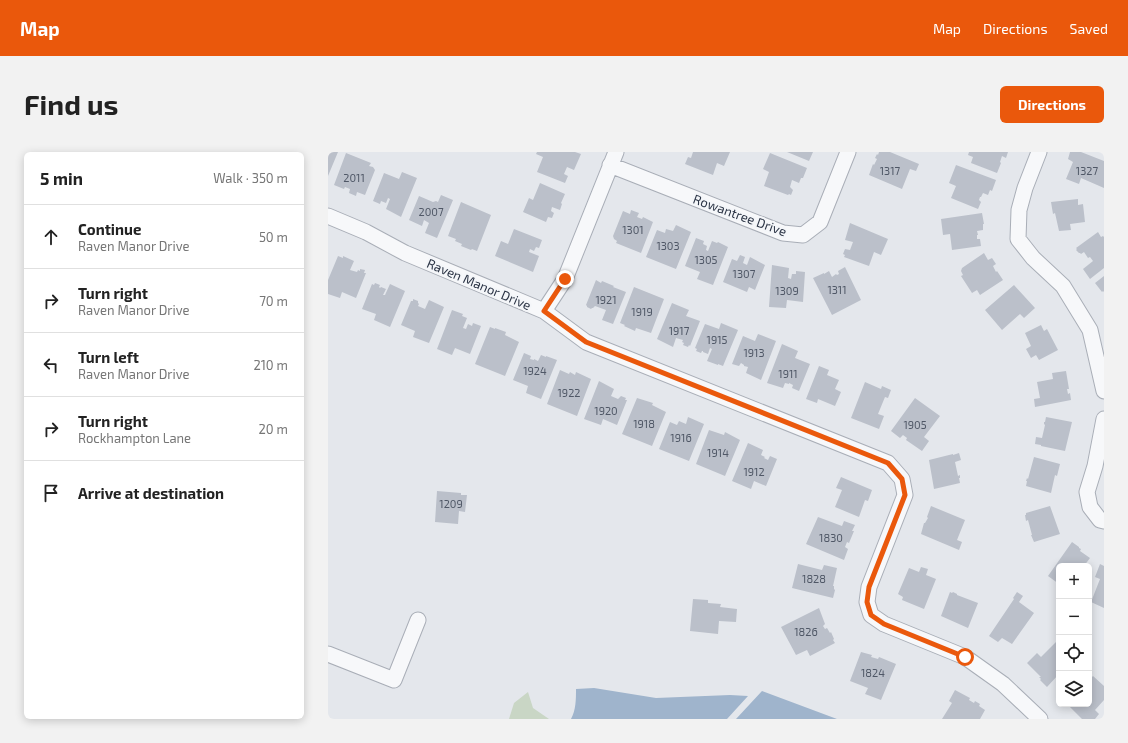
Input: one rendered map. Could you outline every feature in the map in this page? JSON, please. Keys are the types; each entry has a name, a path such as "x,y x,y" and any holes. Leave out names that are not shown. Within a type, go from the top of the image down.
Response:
{"street":[{"name":"Rowantree Drive","path":"613,158 783,233 803,235 820,222 848,152"},
{"path":"1039,152 1025,188 1019,210 1018,239 1033,258 1063,286 1090,330 1104,391"},
{"path":"544,311 565,279 613,158"},
{"name":"Raven Manor Drive","path":"328,216 366,232 404,253 544,311 586,342 888,463 902,479 905,495 869,587 867,602 871,615 884,624 965,657 1003,684 1040,719"},
{"path":"1104,419 1095,466 1087,492 1090,507 1100,520 1104,521"},
{"path":"328,654 394,680 418,620"}],"green space":[{"path":"528,692 533,708 549,719 509,719 514,703"}],"water":[{"path":"594,688 656,698 730,695 748,696 727,719 571,719 575,708 576,689"},
{"path":"762,691 837,719 736,719"}],"building":[{"path":"328,152 338,152 328,176"},
{"path":"537,152 575,152 581,154 574,170 567,167 564,174 568,176 565,183 537,172 543,157 536,154"},
{"path":"693,152 730,152 724,166 717,163 713,175 685,164 688,157 691,158"},
{"path":"787,152 813,152 809,161"},
{"path":"879,152 890,152 919,164 916,171 910,169 902,189 869,175 873,164 874,165 877,159 875,158"},
{"path":"969,152 1008,152 1006,158 1002,156 997,173 971,163 973,157 968,155"},
{"path":"1070,152 1081,152 1104,161 1104,188 1081,178 1079,184 1066,179 1073,162 1068,159"},
{"path":"346,153 371,163 369,166 373,167 375,170 365,195 357,192 356,196 349,193 350,189 345,187 344,189 334,185"},
{"path":"770,153 807,168 799,183 792,180 790,187 793,190 791,195 764,186 769,172 763,169"},
{"path":"956,165 996,180 992,191 990,190 988,195 983,193 980,197 979,200 981,202 978,209 951,198 956,186 949,183"},
{"path":"402,172 417,178 401,217 386,209 390,199 388,198 386,203 381,201 380,204 373,201 384,173 399,179"},
{"path":"540,183 565,194 560,210 552,207 551,211 554,213 552,218 548,217 546,222 523,212 529,198 533,200"},
{"path":"441,195 453,200 437,238 425,233 429,223 424,220 422,226 409,220 419,196 433,202 438,202"},
{"path":"1078,199 1078,205 1083,204 1085,222 1070,224 1071,230 1059,231 1055,213 1053,214 1051,202"},
{"path":"461,202 491,215 477,251 461,246 462,244 455,241 456,239 448,236"},
{"path":"631,210 639,213 637,217 642,219 643,217 653,222 641,253 616,243 617,241 613,236 623,211 630,214"},
{"path":"982,213 984,224 983,230 977,231 977,239 980,239 981,246 952,250 950,234 943,235 941,219"},
{"path":"850,223 888,239 881,255 874,252 869,266 844,257 845,255 843,254 845,249 850,250 853,242 845,240"},
{"path":"676,225 691,232 676,269 646,257 657,230 665,233 666,229 673,231"},
{"path":"514,229 542,240 539,248 536,247 534,251 530,249 529,252 539,256 533,272 495,256 501,241 508,244"},
{"path":"1098,232 1101,237 1104,237 1104,268 1090,279 1083,269 1093,261 1090,257 1088,258 1084,252 1081,254 1079,253 1076,248"},
{"path":"696,238 704,241 703,244 707,246 706,250 708,251 712,241 728,247 713,285 697,279 700,272 685,266"},
{"path":"984,253 988,260 992,258 996,264 993,266 996,272 997,271 1003,280 980,295 977,290 972,293 961,276 963,275 961,271 962,268"},
{"path":"740,255 745,257 743,263 747,265 750,257 765,265 755,290 749,287 747,292 723,282 732,259 737,261"},
{"path":"338,256 343,258 343,256 354,261 350,270 357,272 358,270 360,271 360,269 365,270 364,273 366,273 356,298 342,292 340,298 328,294 328,280"},
{"path":"772,265 789,268 788,278 791,279 792,274 796,274 796,271 805,272 803,302 787,300 786,308 769,307"},
{"path":"845,267 861,300 832,315 813,278 829,271 832,277 839,274 838,271"},
{"path":"1104,276 1104,292 1102,292 1095,283"},
{"path":"596,280 601,283 602,281 626,292 613,324 602,320 606,310 595,306 591,309 586,305"},
{"path":"375,283 380,285 380,288 386,289 383,295 385,295 390,284 405,291 390,327 374,320 376,314 362,309 372,284 374,285"},
{"path":"1014,285 1035,308 1024,318 1020,314 1002,330 985,310"},
{"path":"634,287 664,299 651,333 636,328 635,331 620,323"},
{"path":"413,299 418,301 418,306 425,309 429,300 444,307 429,343 413,337 415,331 401,325"},
{"path":"672,303 689,310 686,316 700,321 690,346 689,345 688,347 683,345 683,340 676,338 673,347 657,339"},
{"path":"452,310 463,314 462,316 467,318 463,328 466,329 468,324 472,326 473,323 481,326 470,354 455,348 452,355 437,349"},
{"path":"721,323 738,330 723,366 707,361 712,349 710,348 708,354 703,351 701,353 696,351 697,349 695,348 705,324 719,329"},
{"path":"1041,325 1044,331 1047,329 1058,350 1039,360 1036,355 1031,358 1026,349 1031,346 1025,333"},
{"path":"490,327 506,332 505,335 519,342 505,376 475,364"},
{"path":"758,334 776,341 761,380 746,373 748,367 741,363 739,366 732,364 743,336 755,341"},
{"path":"782,344 798,351 795,358 810,364 799,391 792,388 793,385 789,383 785,383 783,388 767,383"},
{"path":"524,353 531,356 530,359 538,361 541,355 557,360 541,399 526,393 528,386 513,380"},
{"path":"819,366 829,370 827,375 839,380 835,389 841,392 835,406 818,399 817,403 806,399"},
{"path":"560,370 569,374 570,372 575,375 576,372 591,379 577,416 547,404"},
{"path":"1066,371 1069,389 1067,389 1068,394 1070,393 1071,400 1035,407 1034,399 1040,398 1037,382 1053,379 1052,373"},
{"path":"599,381 614,389 611,396 618,399 621,396 627,400 617,425 603,419 601,425 584,419"},
{"path":"865,382 881,389 882,386 891,390 888,398 885,397 878,414 884,416 879,429 851,418"},
{"path":"637,398 653,403 652,405 666,412 652,446 622,434"},
{"path":"915,398 940,416 924,437 929,441 922,451 906,440 907,438 903,435 900,438 891,431"},
{"path":"688,417 704,424 689,461 659,449 670,422 677,425 679,421 686,424"},
{"path":"1046,417 1072,422 1065,451 1035,444 1036,437 1042,438"},
{"path":"709,430 724,435 725,432 740,440 725,476 696,464"},
{"path":"748,443 763,450 761,455 765,457 764,458 768,460 770,456 777,459 766,486 754,481 751,489 732,481"},
{"path":"959,453 961,460 955,462 958,476 960,475 960,483 934,489 929,460"},
{"path":"1034,457 1060,464 1057,476 1055,475 1051,493 1026,486 1026,481 1027,478 1028,479"},
{"path":"841,477 872,490 868,501 865,500 859,517 835,507 842,490 836,488"},
{"path":"437,491 467,495 465,512 459,511 458,524 435,522"},
{"path":"931,506 965,520 957,540 962,542 959,550 921,534 924,523 928,518 927,517"},
{"path":"1050,506 1060,534 1034,542 1028,520 1026,521 1025,515 1026,513"},
{"path":"818,517 842,526 844,521 855,525 849,543 847,542 845,547 848,549 844,560 806,544"},
{"path":"1072,542 1081,549 1080,551 1090,558 1086,563 1057,563"},
{"path":"798,564 822,570 824,565 837,568 833,586 835,590 833,598 792,588"},
{"path":"1100,564 1104,566 1104,608 1092,602 1100,579 1095,577"},
{"path":"1056,565 1056,582 1048,576"},
{"path":"921,567 928,569 926,575 936,579 924,609 902,600 903,597 898,594 909,568 919,572"},
{"path":"950,592 978,603 968,628 941,616"},
{"path":"1017,592 1023,596 1019,602 1034,613 1012,644 1002,638 998,642 989,636 1014,599 1013,598"},
{"path":"693,599 708,600 708,603 721,604 720,607 737,609 736,622 719,621 718,634 690,631"},
{"path":"819,608 825,624 823,626 825,629 827,628 830,633 831,632 835,643 810,656 807,650 796,655 781,627"},
{"path":"1056,642 1056,677 1047,687 1040,680 1041,679 1039,677 1041,677 1027,663 1037,653 1041,657"},
{"path":"861,652 872,655 871,657 878,659 879,657 896,664 881,700 865,694 868,688 850,681"},
{"path":"1093,676 1104,686 1104,700 1095,710 1099,714 1095,719 1082,719 1070,707 1092,707"},
{"path":"955,690 970,698 969,700 974,703 975,701 980,704 979,706 985,710 980,719 942,719 952,703 949,701"}],"route":[{"path":"565,279 544,311 586,342 888,463 902,479 905,495 869,587 867,602 871,615 884,624 965,657"}]}
